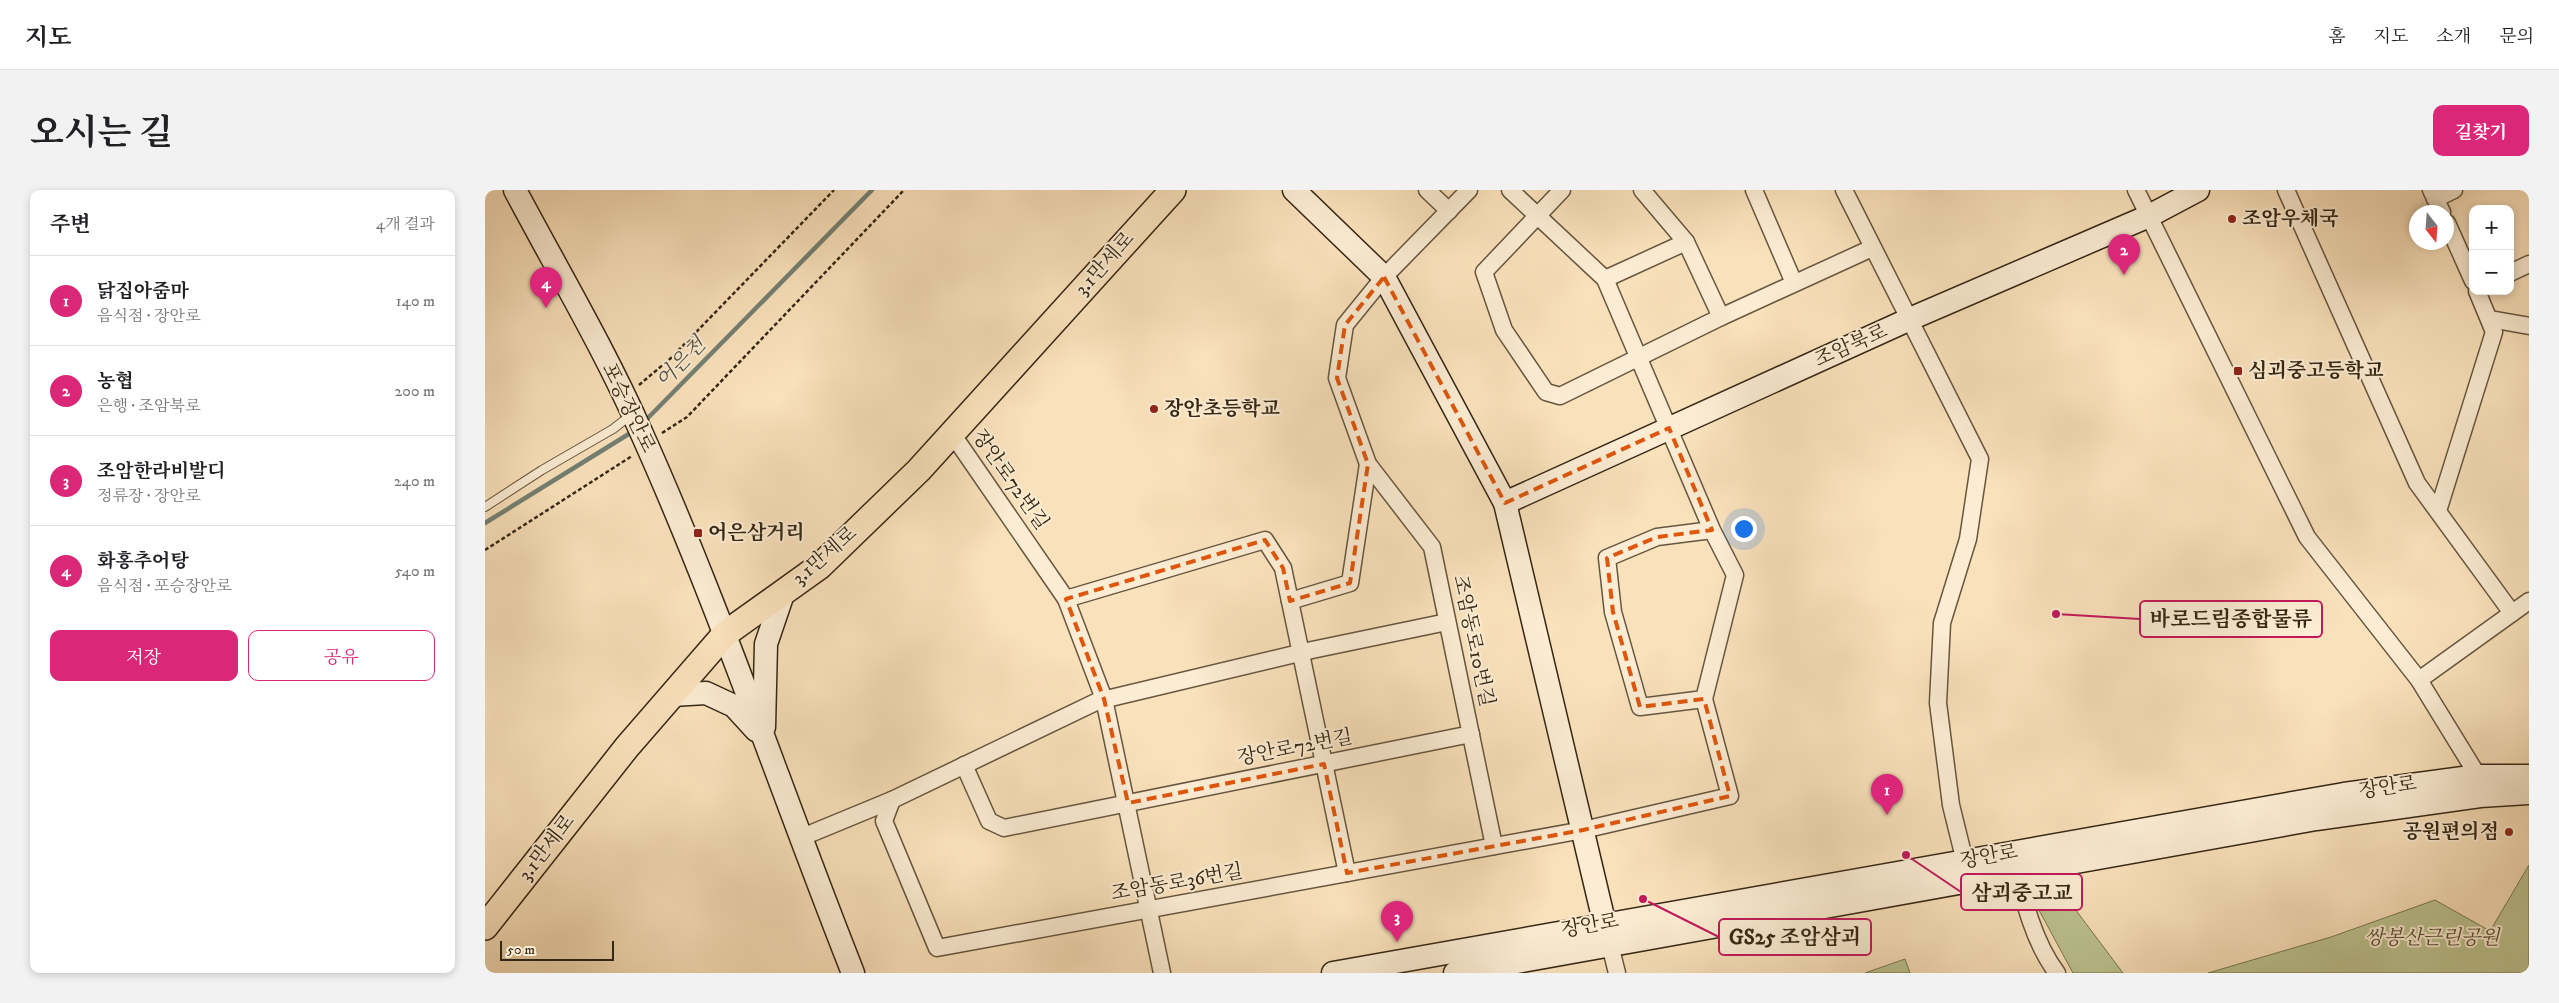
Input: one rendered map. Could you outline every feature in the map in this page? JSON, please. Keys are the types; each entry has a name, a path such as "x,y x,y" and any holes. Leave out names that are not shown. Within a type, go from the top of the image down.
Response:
{"main road":[{"name":"3.1만세로","path":"485,926 627,747 725,634 820,566 953,435 971,412 1173,190"}],"street":[{"name":"포승장안로","path":"515,190 636,421 725,634 800,838 853,973"},
{"path":"1294,190 1383,277 1505,502 1617,973"},
{"path":"1427,190 1449,211"},
{"name":"조암동로10번길","path":"1469,190 1383,277 1345,325 1337,378 1369,464 1431,547 1494,846"},
{"path":"1510,190 1605,279 1711,530 1735,575 1704,699 1641,707 1613,612 1607,558 1657,537 1711,530"},
{"path":"1562,190 1483,272 1504,330 1545,392 1560,396 1637,356 1871,248"},
{"path":"1642,190 1686,242 1721,317"},
{"path":"1754,190 1794,283"},
{"path":"1844,190 1871,248 1910,319 1980,460 1968,539 1942,623 1938,703 1951,805 1967,870"},
{"path":"2136,190 2307,537 2419,680 2479,786"},
{"name":"조암북로","path":"1505,502 1910,319 2149,216 2198,190"},
{"path":"2286,190 2417,483 2512,613"},
{"path":"2436,200 2454,190"},
{"path":"2454,239 2469,272"},
{"path":"1605,279 1686,242"},
{"path":"2514,271 2529,264"},
{"path":"2438,512 2494,332 2479,295"},
{"path":"2490,319 2529,326"},
{"name":"장안로72번길","path":"953,435 1067,599 1104,699 1128,803 1162,973"},
{"name":"조암동로10번길","path":"1290,600 1349,583 1369,464"},
{"path":"1067,599 1265,540 1283,568 1347,873"},
{"path":"763,738 766,644 784,591"},
{"path":"2419,680 2529,601"},
{"path":"800,838 892,800 1104,699 1301,652 1447,622"},
{"path":"672,695 706,693 734,706 763,738"},
{"name":"조암동로36번길","path":"892,800 884,821 937,948 1583,830 1730,796 1704,699"},
{"name":"장안로72번길","path":"964,765 989,821 1004,828 1471,734"},
{"name":"장안로","path":"1333,973 1607,934 2015,862 2316,819 2529,776"},
{"name":"장안로","path":"2479,786 2529,793"},
{"path":"2015,862 2029,916 2057,973"},
{"name":"장안로","path":"1455,973 1607,934"}],"lane":[{"path":"485,507 542,470 613,429 636,421"}],"path":[{"path":"485,550 630,458 636,421 671,358 834,190"},
{"path":"636,421 687,417 904,190"}],"highlighted area":[{"path":"1384,277 1505,503 1669,428 1712,530 1657,537 1607,558 1613,612 1640,707 1704,699 1730,796 1583,830 1347,873 1324,764 1128,803 1104,699 1066,599 1265,540 1283,568 1290,601 1350,583 1368,464 1337,378 1345,325"}],"green space":[{"name":"쌍봉산근린공원","path":"2529,865 2529,973 2208,973 2331,937 2435,900 2490,931"},
{"path":"2027,888 2060,889 2123,973 2073,973"},
{"path":"1905,959 1910,973 1865,973"}],"waterway":[{"name":"어은천","path":"644,422 872,190"},
{"name":"어은천","path":"485,523 632,432"}],"place":[{"name":"조암우체국","path":"2232,219"},
{"name":"농협","path":"2124,275"},
{"name":"화홍추어탕","path":"546,308"},
{"name":"심괴중고등학교","path":"2238,371"},
{"name":"장안초등학교","path":"1154,409"},
{"name":"어은삼거리","path":"698,533"},
{"name":"바로드림종합물류","path":"2056,614"},
{"name":"닭집아줌마","path":"1887,815"},
{"name":"공원편의점","path":"2509,832"},
{"name":"삼괴중고교","path":"1906,855"},
{"name":"GS25 조암삼괴","path":"1643,899"},
{"name":"조암한라비발디","path":"1397,942"}]}
